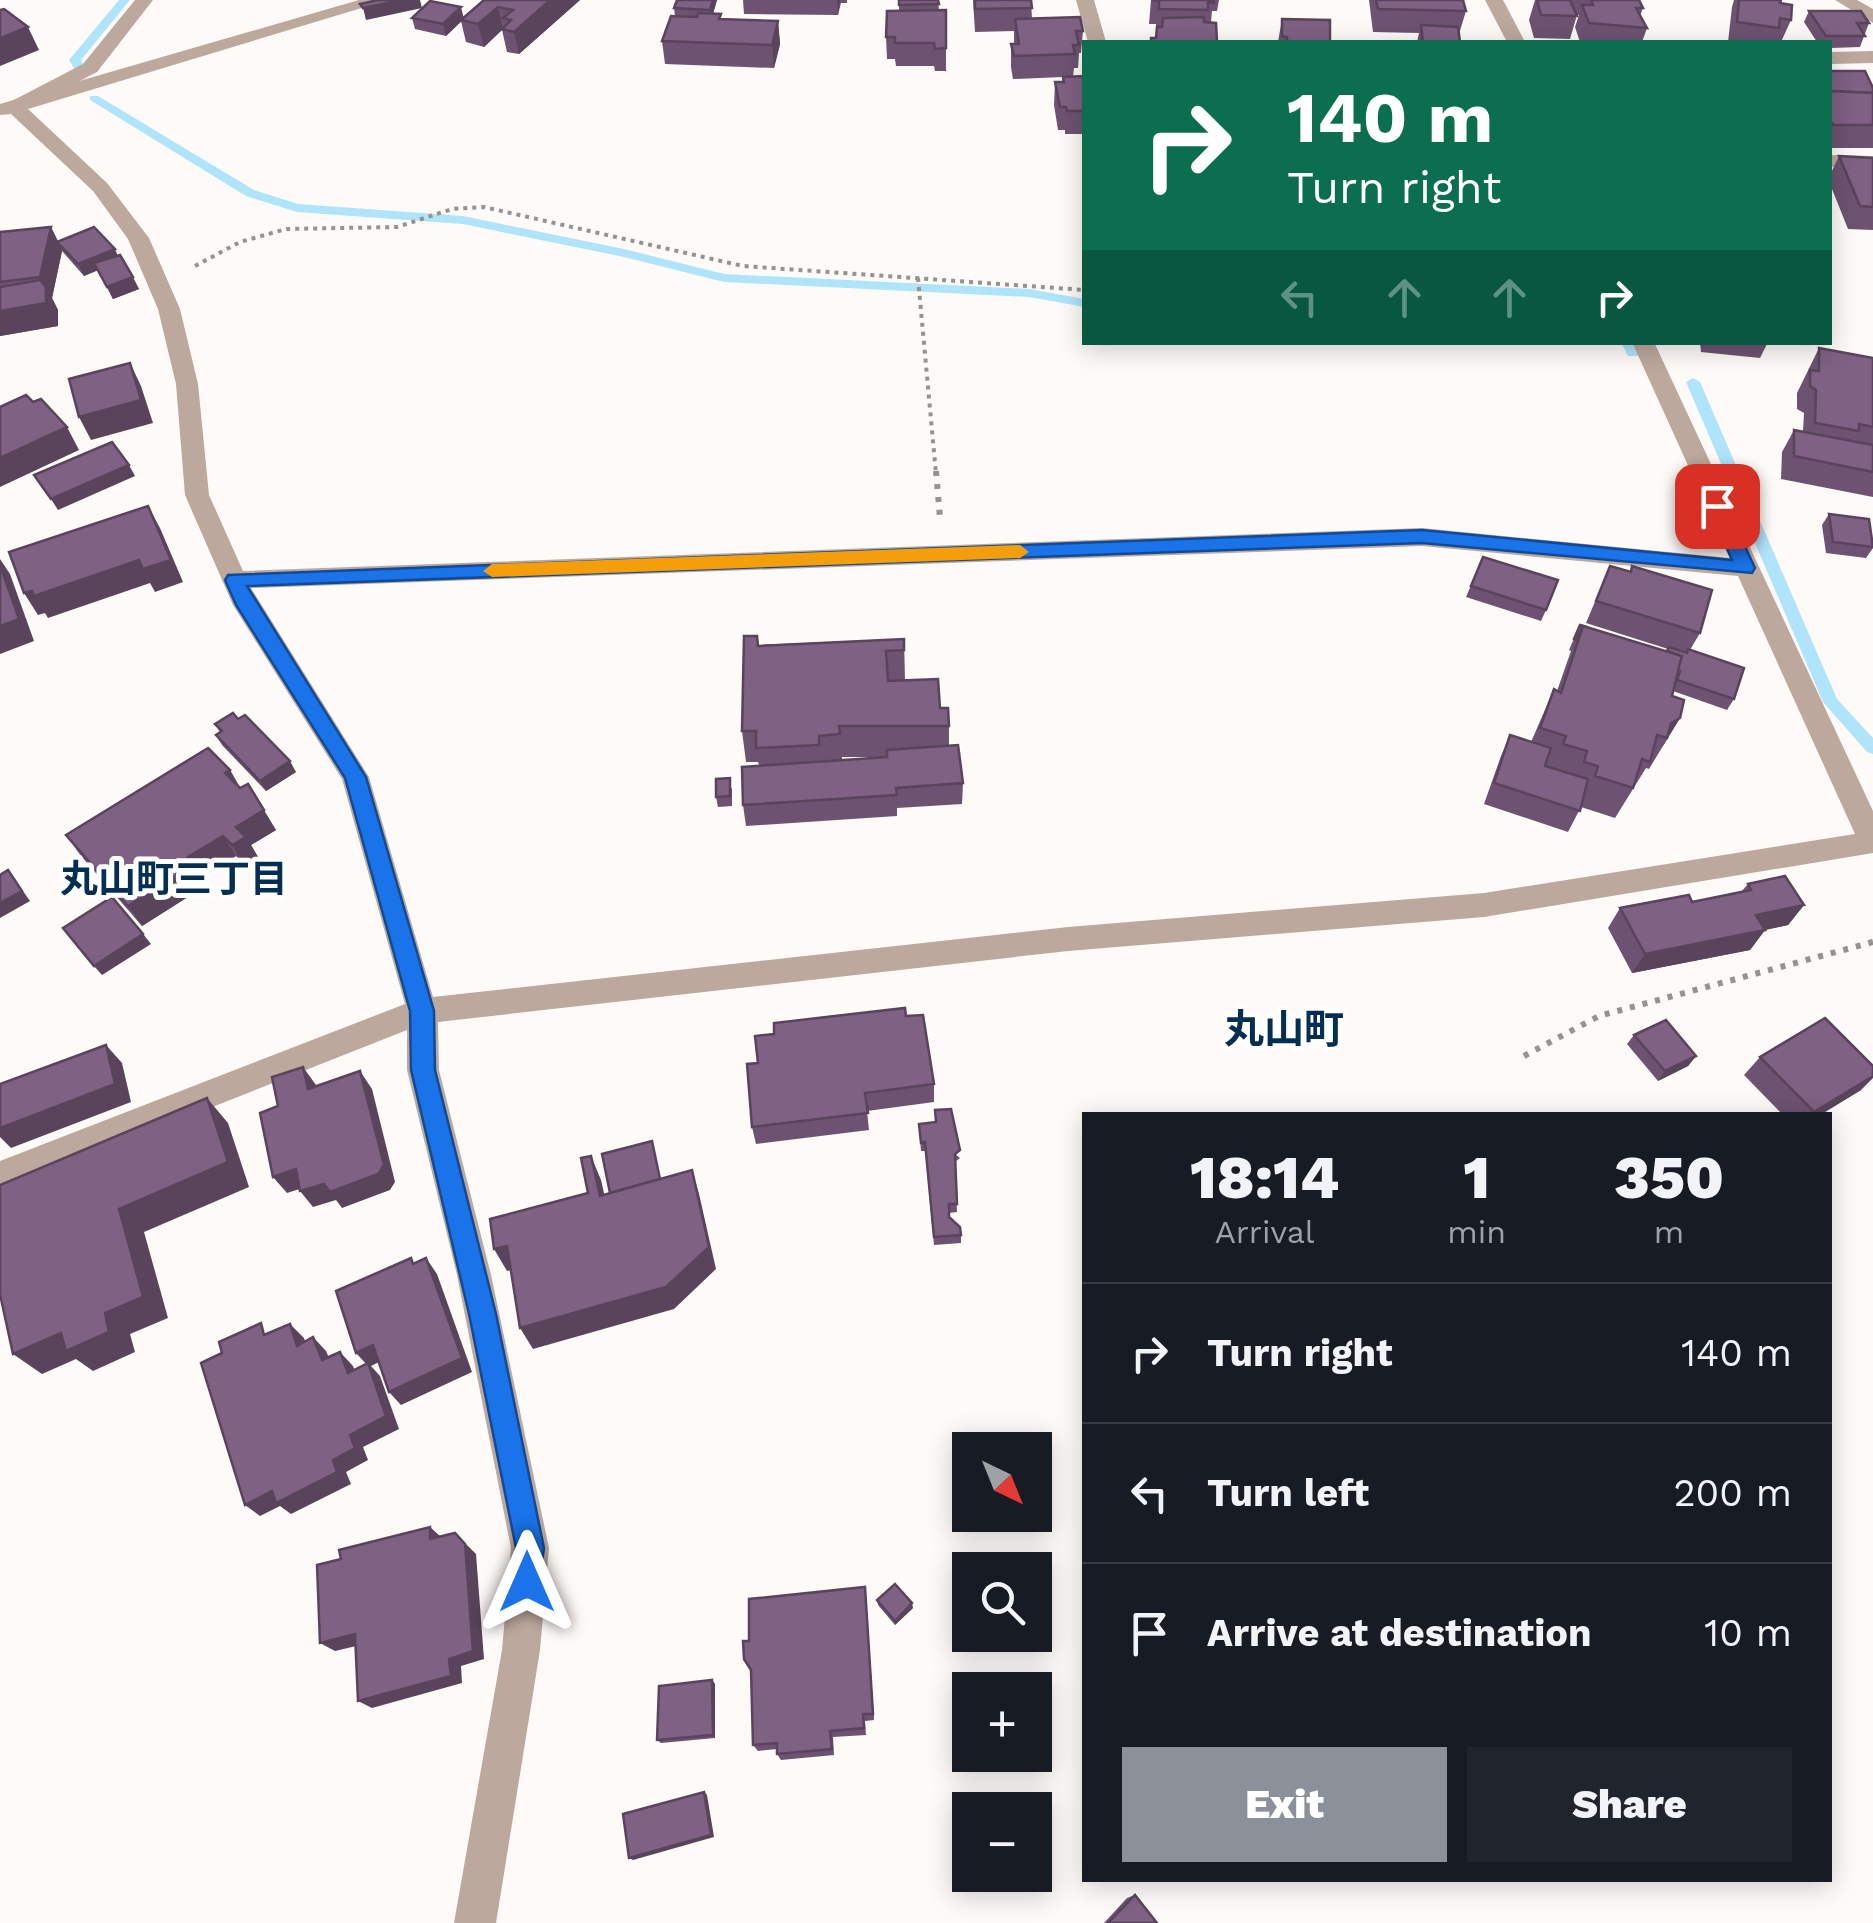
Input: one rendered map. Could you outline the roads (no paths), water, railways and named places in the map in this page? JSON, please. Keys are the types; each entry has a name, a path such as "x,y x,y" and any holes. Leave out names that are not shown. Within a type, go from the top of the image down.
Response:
{"street":[{"path":"7,109 90,68 144,0"},
{"path":"7,109 379,0"},
{"path":"1084,0 1095,40"},
{"path":"1494,0 1515,40"},
{"path":"1844,0 1873,17"},
{"path":"1832,58 1871,62"},
{"path":"7,109 100,187 138,238 162,293 188,384 198,495 246,605 356,777 422,1011 423,1070 474,1275 530,1548 521,1650 474,1923"},
{"path":"1832,161 1873,162"},
{"path":"0,1176 422,1011 1068,939 1484,905 1873,842 1644,345"},
{"path":"235,580 1422,537 1745,568"}],"waterway":[{"path":"80,69 75,60 125,0"},
{"path":"94,98 250,193 297,208 463,220 724,278 1029,293 1082,302"},
{"path":"1629,345 1633,353"},
{"path":"1693,382 1831,702 1873,748"}],"district":[{"name":"丸山町三丁目","path":"174,879"},
{"name":"丸山町","path":"1284,1029"}]}
